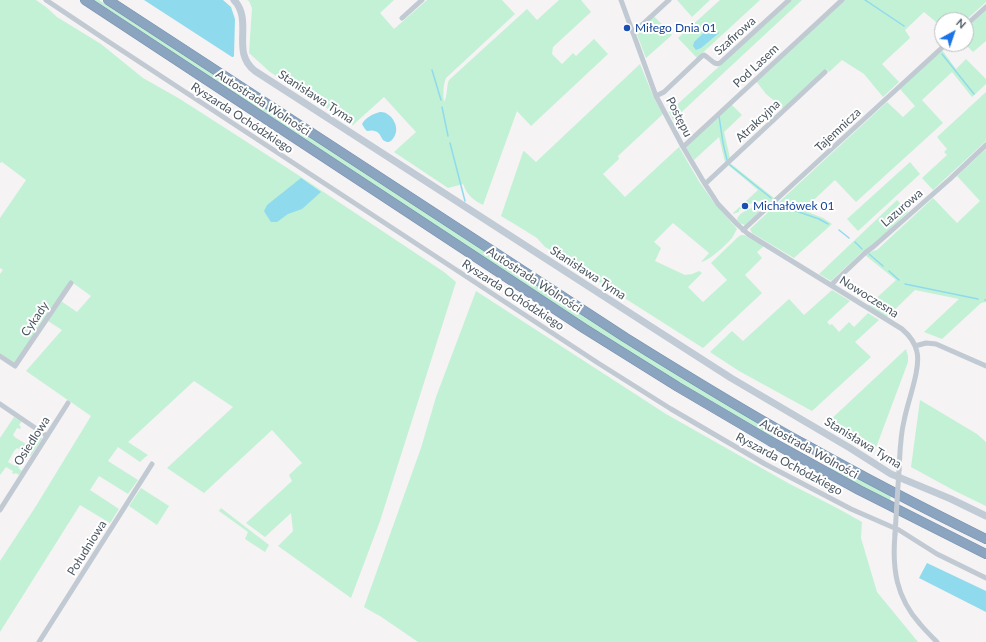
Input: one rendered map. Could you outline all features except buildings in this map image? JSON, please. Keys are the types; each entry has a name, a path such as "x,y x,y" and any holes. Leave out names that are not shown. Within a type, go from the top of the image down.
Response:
{"highway":[{"name":"Autostrada Wolności","path":"84,0 579,324 678,387 858,490 986,554"},
{"name":"Autostrada Wolności","path":"108,0 685,375 777,429 866,478 986,539"}],"street":[{"name":"Ryszarda Ochódzkiego","path":"46,0 653,398 765,464 851,509 899,530 937,554 986,578"},
{"name":"Stanisława Tyma","path":"234,0 239,7 243,18 243,54 248,65 254,71 731,378 850,448 891,474 951,499 986,516"},
{"path":"402,18 422,0"},
{"name":"Postępu","path":"621,0 656,96 683,147 718,204 731,219 744,230"},
{"path":"633,33 669,0"},
{"name":"Szafirowa","path":"656,96 664,92 704,55 715,64 720,64 789,0"},
{"name":"Pod Lasem","path":"683,147 842,0"},
{"path":"974,18 986,7"},
{"name":"Tajemnicza","path":"744,230 937,52"},
{"name":"Atrakcyjna","path":"705,184 825,72"},
{"name":"Lazurowa","path":"831,285 866,252 938,190 986,145"},
{"name":"Nowoczesna","path":"744,230 902,329 909,336 915,346"},
{"name":"Cykady","path":"0,356 15,366 71,283"},
{"path":"937,642 919,624 911,613 901,594 894,567 894,534 903,423 917,367 917,353 915,346 926,343 936,344 986,366"},
{"name":"Osiedlowa","path":"0,510 68,403"},
{"path":"0,404 47,436"},
{"name":"Południowa","path":"39,642 152,464"}],"green space":[{"path":"0,0 36,0 57,17 101,44 143,78 180,99 292,171 444,272 456,282 380,521 351,598 278,546 293,531 291,513 265,537 246,523 292,481 289,475 302,463 272,430 204,493 167,468 233,407 194,381 128,442 148,455 140,462 118,447 108,461 138,480 128,494 99,476 90,490 119,509 110,523 80,505 0,632 0,561 36,506 91,416 26,371 62,330 48,321 61,301 77,312 91,296 73,283 15,364 0,353 0,274 3,270 0,268 0,218 26,180 2,162 0,163"},
{"path":"94,0 99,0 251,96 776,432 772,439 705,400 601,334 245,102"},
{"path":"247,0 394,0 380,13 394,29 427,0 502,0 515,14 446,78 444,84 444,102 449,80 527,9 537,20 559,0 581,0 591,12 553,47 552,54 562,64 573,53 576,56 594,39 608,54 531,126 517,111 483,205 471,197 463,184 448,188 394,152 416,132 384,97 353,125 270,72 249,53 252,8"},
{"path":"677,0 710,0 692,17"},
{"path":"720,0 760,0 697,58 678,38"},
{"path":"792,0 802,0 673,120 669,112"},
{"path":"845,0 986,0 986,2 974,13 934,12 934,20 924,12 905,30 910,38 882,64 899,82 883,97 864,74 842,60 829,72 826,69 784,109 766,94 756,81"},
{"path":"986,10 986,41 974,51 974,21"},
{"path":"654,16 672,35 646,58 636,32"},
{"path":"940,52 943,52 956,69 966,59 986,79 986,84 972,97 952,72 922,100 943,123 856,202 835,180 803,210 823,218 832,224 794,258 752,233 750,229 887,102 903,117 915,106 900,89"},
{"path":"640,64 654,98 663,114 618,156 619,159 603,174 625,197 679,147 700,183 737,229 732,238 722,248 713,256 701,262 709,253 673,223 654,242 661,248 655,261 685,275 699,271 702,273 688,287 703,302 727,280 711,263 738,237 744,235 764,246 757,252 762,258 745,275 762,293 703,348 560,257 558,254 545,247 537,238 501,216 523,152 524,151 536,162"},
{"path":"986,92 986,141 933,190 922,178 947,155 944,152 947,149 937,137"},
{"path":"731,104 742,115 724,132 730,158 725,162 719,137 694,160 685,146"},
{"path":"986,149 986,302 981,303 942,339 924,332 959,299 915,290 886,318 868,306 896,280 865,255 869,252 877,250 933,198 957,223 980,201 957,176"},
{"path":"910,162 920,174 858,231 847,219"},
{"path":"730,163 774,198 765,206 759,201 746,204 742,206 743,208 739,210 739,212 733,214 758,190 728,165"},
{"path":"897,200 908,212 871,247 862,252 831,281 819,274"},
{"path":"753,207 757,208 759,212 745,225 739,223 737,220 739,215"},
{"path":"832,290 850,301 827,322 830,325 832,324 839,332 849,322 854,327 868,313 879,320 855,342 871,357 812,411 739,371 710,352 732,331 743,341 789,299 804,315"},
{"path":"476,291 666,414 788,483 862,522 861,538 877,592 918,642 418,642 364,607 421,448 436,397"},
{"path":"906,349 908,362 874,453 827,423"},
{"path":"920,400 977,434 986,442 986,506 911,467"},
{"path":"14,417 22,421 19,425 21,427 20,429 17,428 13,435 16,438 26,444 31,437 31,434 33,435 36,431 41,434 42,439 31,456 27,454 26,456 23,454 24,452 17,448 14,451 8,462 15,466 17,464 20,466 18,468 22,471 19,475 12,473 13,471 6,467 0,475 0,438"},
{"path":"831,462 891,494 890,503 827,470"},
{"path":"141,488 169,506 157,525 129,506"},
{"path":"221,508 269,545 265,552 245,539 248,532 219,511"}],"water":[{"path":"144,0 223,0 231,7 235,19 234,56 232,57"},
{"path":"711,26 719,33 701,48 696,50 693,46 694,42"},
{"path":"380,112 387,113 396,125 395,135 389,142 386,142 377,132 367,131 362,124 370,116"},
{"path":"301,178 321,192 302,209 288,214 277,222 271,222 264,211 267,205"},
{"path":"927,563 986,591 986,612 919,578"}],"waterway":[{"path":"865,0 904,26"},
{"path":"942,54 974,94"},
{"path":"432,70 441,100"},
{"path":"442,107 448,136"},
{"path":"719,116 727,160"},
{"path":"450,143 465,201"},
{"path":"730,165 771,198"},
{"path":"779,205 819,219 828,224"},
{"path":"839,230 849,238"},
{"path":"855,242 862,249"},
{"path":"869,254 883,266"},
{"path":"889,271 899,280"},
{"path":"905,284 978,299"}],"place":[{"name":"Miłego Dnia 01","path":"627,28"},
{"name":"Michałówek 01","path":"745,206"}]}
